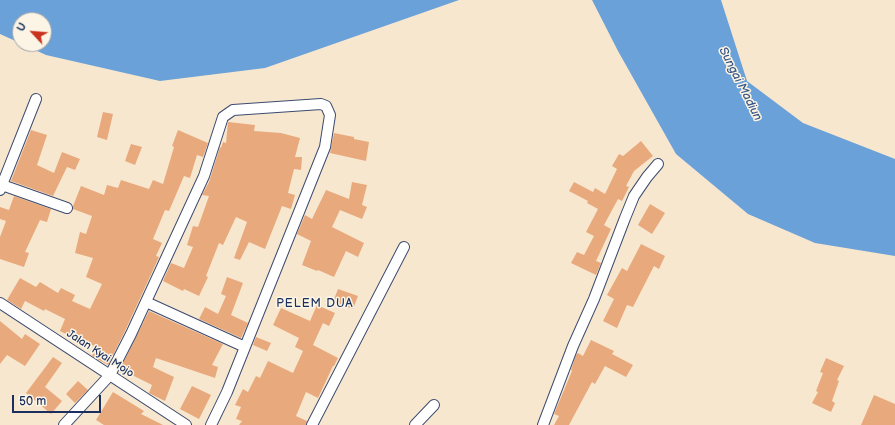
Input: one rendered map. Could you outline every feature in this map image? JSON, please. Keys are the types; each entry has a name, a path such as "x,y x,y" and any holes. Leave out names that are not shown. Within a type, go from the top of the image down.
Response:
{"street":[{"path":"36,99 1,187 67,208"},
{"path":"64,425 110,375 146,302 204,176 223,116 233,110 321,104 326,106 330,115 325,147 280,256 227,392 211,425"},
{"path":"543,425 573,346 594,299 634,196 658,164"},
{"path":"312,425 404,247"},
{"path":"146,302 245,347"},
{"name":"Jalan Kyai Mojo","path":"0,303 186,425"},
{"path":"415,425 434,405"}],"water":[{"path":"0,0 459,0 265,68 160,81 46,55 39,52 52,52 52,12 12,12 12,39 0,34"},
{"name":"Sungai Madiun","path":"592,0 721,0 747,81 803,123 895,159 895,256 815,243 748,214 676,154 618,51"}],"building":[{"path":"103,112 113,114 107,140 97,137"},
{"path":"228,122 255,125 254,131 281,133 300,138 295,157 302,157 301,170 294,169 288,193 295,195 291,209 282,206 265,249 249,242 240,260 234,258 247,222 236,217 223,245 219,243 206,276 208,277 199,296 184,289 183,291 163,281 171,263 184,268 193,247 187,245 193,226 198,227 209,196 202,195 209,182 220,147 221,148 223,142 226,143"},
{"path":"31,130 47,135 37,165 54,173 62,152 80,159 75,170 67,167 53,196 11,181"},
{"path":"178,130 208,143 203,157 197,155 190,178 184,176 169,211 165,210 153,239 162,243 156,256 159,257 108,365 92,356 96,347 73,335 72,337 60,331 65,319 45,309 44,311 25,301 21,309 7,300 20,278 36,287 40,282 58,293 61,288 75,295 72,301 90,309 102,284 86,277 93,258 75,253 80,232 86,234 92,216 73,209 81,186 104,195 107,185 118,188 121,180 149,189 153,180 163,184 174,147 172,146"},
{"path":"334,133 369,142 366,161 330,153"},
{"path":"641,141 653,156 634,171 626,186 629,187 622,201 618,199 604,225 611,229 596,261 601,263 596,275 571,263 577,252 584,255 594,236 586,232 598,209 587,203 588,201 569,191 574,182 593,192 595,188 605,194 617,169 612,166 619,154 623,156"},
{"path":"131,144 142,147 135,165 125,161"},
{"path":"352,182 367,185 362,205 367,207 362,219 340,210 332,227 364,243 358,257 346,251 334,277 302,265 311,241 297,234 305,215 312,219 326,190 349,199"},
{"path":"14,196 51,209 47,222 40,220 25,252 29,253 24,267 0,259 0,237 6,221 0,219 0,207 9,210"},
{"path":"650,204 665,213 652,234 638,225"},
{"path":"641,244 665,256 659,269 654,266 633,307 627,305 617,328 603,321 614,299 607,295 622,268 627,271"},
{"path":"227,277 243,283 231,315 248,323 241,338 199,319 205,307 218,314 226,296 221,294"},
{"path":"338,289 358,296 353,309 333,302"},
{"path":"317,305 335,313 329,326 323,323 313,345 338,358 318,398 306,392 296,416 307,421 306,425 239,425 242,421 236,419 241,407 235,405 243,389 248,392 256,376 260,378 268,361 293,373 303,351 295,347 299,338 273,325 281,308 310,321"},
{"path":"149,311 223,344 212,365 218,367 215,378 156,358 153,367 174,377 165,401 149,393 152,385 120,369"},
{"path":"0,321 22,339 25,334 40,344 25,366 7,355 0,364"},
{"path":"256,337 271,343 267,351 253,345"},
{"path":"591,340 614,351 612,354 633,365 626,377 605,366 595,384 592,382 569,425 554,425 559,416 554,414 572,371 571,370 576,355 578,353 583,356"},
{"path":"53,357 62,363 45,387 62,401 51,414 26,393"},
{"path":"826,358 844,366 837,380 839,381 832,401 835,403 831,412 812,403 818,392 816,391 823,373 820,372"},
{"path":"78,381 88,390 75,403 66,394"},
{"path":"192,386 211,395 199,419 180,409"},
{"path":"113,392 144,411 141,414 163,425 104,425 96,420"},
{"path":"874,395 895,404 895,425 861,425"}],"district":[{"name":"PELEM DUA","path":"315,304"}]}
